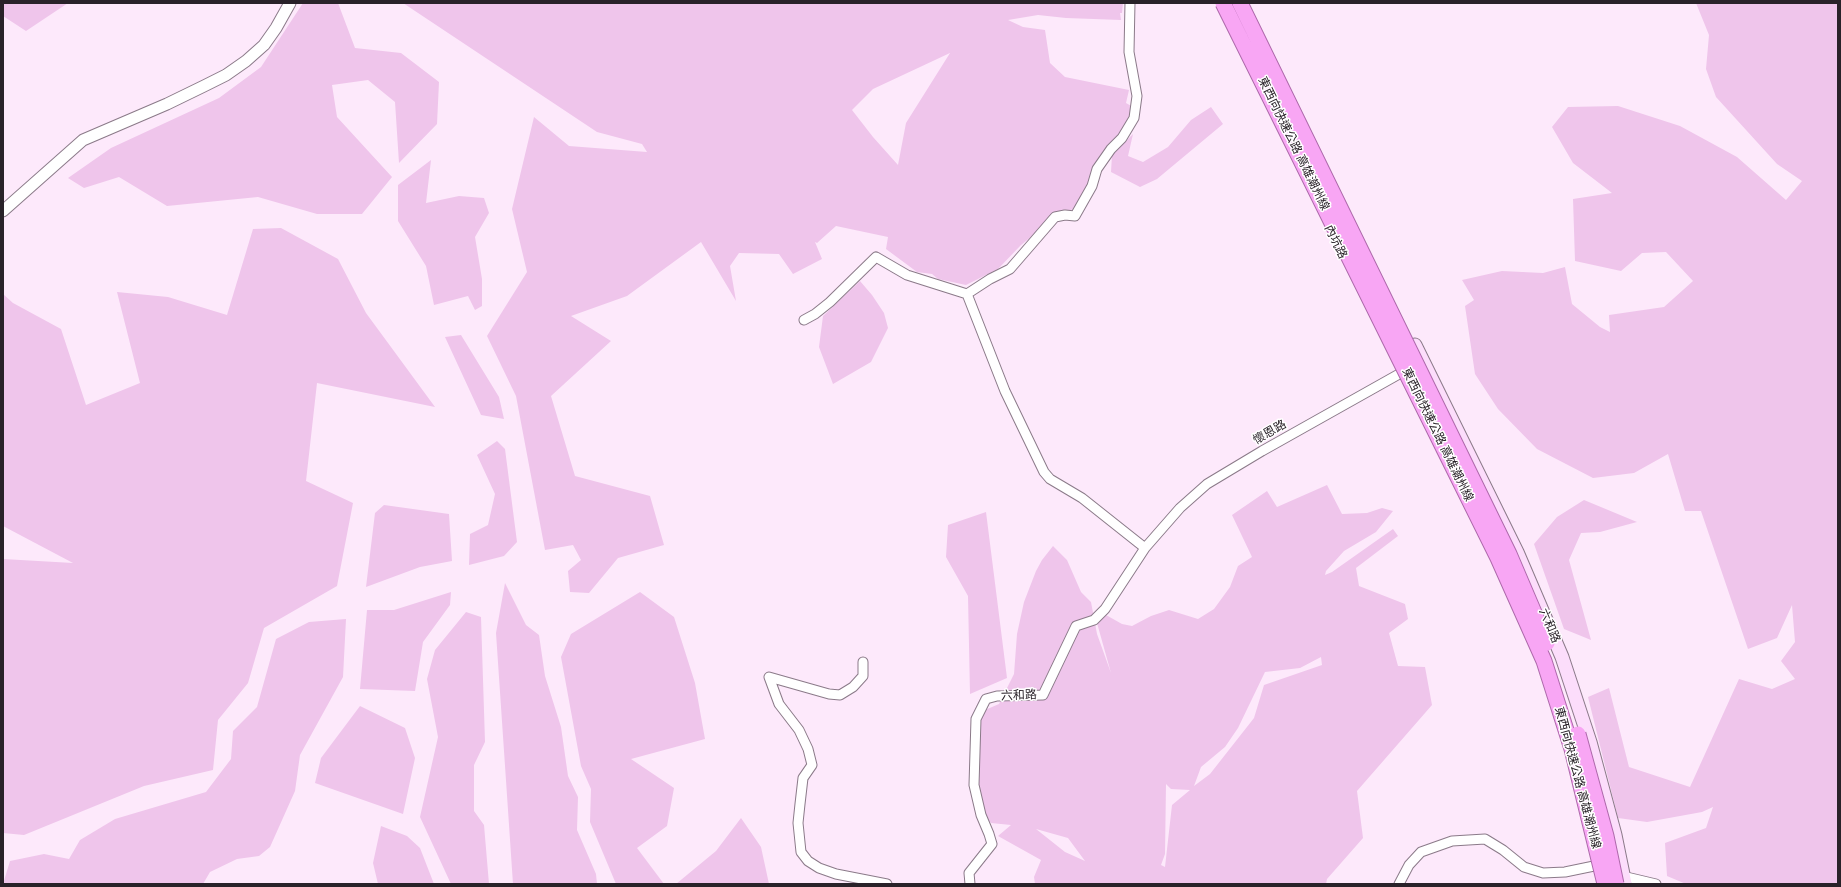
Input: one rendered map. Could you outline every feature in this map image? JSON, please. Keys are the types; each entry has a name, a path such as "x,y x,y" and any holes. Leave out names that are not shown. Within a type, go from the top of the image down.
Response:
{"highway":[{"name":"東西向快速公路 高雄潮州線","path":"1223,3 1498,558 1544,661 1572,749 1605,884"},
{"name":"東西向快速公路 高雄潮州線","path":"1240,3 1515,568 1554,659 1582,745 1606,836 1621,882"}],"main road":[{"name":"內坑路","path":"1217,3 1399,373"},
{"path":"1246,3 1423,360"},
{"name":"六和路","path":"1423,360 1518,552 1562,657 1590,742 1615,835 1621,882"},
{"name":"六和路","path":"1399,373 1492,561 1538,663 1565,752 1598,884"}],"street":[{"path":"3,211 83,140 167,104 226,75 246,61 264,45 276,28 290,3"},
{"path":"967,294 990,279 1010,269 1055,217 1065,215 1075,216 1092,186 1097,169 1122,138 1134,118 1137,96 1129,52 1130,3"},
{"path":"804,320 815,314 830,302 876,257 907,275 967,294"},
{"path":"967,294 975,319 1005,392 1044,472 1050,479 1087,502 1145,548"},
{"name":"懷恩路","path":"1145,548 1180,508 1207,484 1262,451 1423,360"},
{"name":"六和路","path":"970,884 969,873 992,844 981,815 974,785 976,719 986,699 997,696 1043,695 1076,626 1094,620 1105,609 1145,548"},
{"path":"863,662 863,676 853,687 840,695 829,694 769,677 779,704 799,730 808,749 812,765 804,778 803,785 798,823 800,852 808,861 819,868 836,874 887,884"},
{"path":"1399,884 1409,865 1421,852 1452,841 1485,839 1503,850 1524,867 1543,873 1565,872 1594,866 1621,882 1656,884"}],"shaded area":[{"path":"3,3 68,3 26,31 3,16"},
{"path":"303,3 338,3 355,48 401,53 439,82 437,124 399,163 395,102 368,80 332,85 337,117 392,177 362,214 317,214 258,197 167,206 119,177 84,188 68,178 111,148 219,98 261,67"},
{"path":"403,3 1123,3 1122,13 1120,13 1121,20 1066,18 1038,15 1008,20 1023,27 1045,30 1050,63 1065,77 1129,90 1126,103 1133,107 1123,130 1075,209 1062,212 1021,245 998,269 966,285 938,279 932,274 917,272 886,249 888,237 836,226 817,243 815,242 822,259 793,274 779,254 739,253 730,266 736,301 701,242 627,296 571,316 611,341 551,396 575,476 650,496 664,545 618,558 589,593 570,592 568,571 581,560 573,545 545,550 516,396 487,336 527,272 512,209 534,117 569,146 647,152 642,144 597,132","holes":["950,53 906,123 898,165 873,137 852,110 873,89"]},
{"path":"1696,3 1838,3 1838,884 1686,884 1667,876 1665,843 1706,828 1713,807 1702,812 1647,822 1618,818 1588,697 1609,688 1629,767 1690,787 1739,679 1772,689 1795,679 1781,661 1795,642 1792,605 1777,638 1748,649 1701,511 1685,511 1668,454 1634,473 1593,478 1537,449 1498,409 1475,374 1465,306 1474,300 1462,280 1502,271 1543,273 1565,267 1572,304 1600,327 1610,332 1609,315 1664,307 1693,281 1666,252 1642,253 1621,271 1575,261 1573,199 1612,193 1573,163 1552,127 1568,107 1618,106 1680,126 1737,157 1786,200 1802,181 1777,164 1716,97 1706,69 1709,35"},
{"path":"1211,107 1223,124 1157,179 1140,187 1111,172 1112,155 1133,134 1128,156 1143,162 1168,147 1191,120"},
{"path":"431,160 426,203 459,196 484,198 489,213 475,237 482,279 482,306 475,310 468,296 434,305 426,266 398,221 398,185"},
{"path":"281,228 338,259 366,313 435,407 317,383 306,481 353,503 337,586 264,628 248,683 218,720 213,770 144,786 24,835 3,833 3,559 73,563 3,526 3,294 13,303 61,329 86,405 140,383 117,292 168,297 227,315 253,229"},
{"path":"860,281 884,313 888,328 871,362 833,384 819,347 823,316"},
{"path":"461,335 499,397 504,419 481,415 445,337"},
{"path":"497,441 505,449 517,542 504,556 469,565 470,534 488,525 495,494 477,455"},
{"path":"1327,485 1342,514 1367,513 1382,508 1393,511 1376,532 1344,551 1326,571 1325,575 1332,572 1393,529 1398,536 1356,568 1359,586 1405,604 1408,619 1389,633 1398,666 1425,667 1432,705 1357,791 1363,838 1327,879 1326,884 1035,884 1034,877 1041,860 998,836 1011,825 991,823 978,805 979,723 985,710 999,704 1014,674 1017,634 1024,602 1042,560 1053,546 1067,560 1081,592 1091,602 1097,634 1111,673 1097,623 1106,615 1122,624 1132,626 1151,616 1169,610 1198,619 1214,609 1230,587 1238,566 1252,557 1232,515 1267,491 1277,507","holes":["1321,657 1322,665 1264,685 1254,718 1210,774 1194,786 1201,767 1225,747 1238,728 1265,672 1300,668","1166,784 1171,789 1190,790 1172,805 1165,867 1161,865 1165,854","1036,829 1068,838 1085,861 1065,852"]},
{"path":"1584,500 1637,522 1600,532 1581,533 1569,560 1591,640 1564,629 1534,544 1557,517"},
{"path":"384,505 449,514 452,561 420,567 366,587 375,513"},
{"path":"986,512 1007,678 970,694 968,596 946,557 948,525"},
{"path":"505,583 526,625 539,635 545,676 561,727 568,776 578,797 577,830 596,874 597,884 513,884 496,633"},
{"path":"451,592 450,605 423,642 415,691 360,689 367,610 394,610"},
{"path":"640,592 674,617 695,683 705,739 631,759 674,788 667,826 637,848 664,884 616,884 590,822 591,789 581,766 561,657 571,634"},
{"path":"466,612 481,617 485,742 474,765 474,811 484,825 489,884 451,884 420,817 438,737 427,679 435,650"},
{"path":"346,619 343,677 300,755 295,791 270,847 259,856 237,859 210,872 203,884 3,884 10,861 44,854 69,859 80,840 115,819 206,792 231,759 233,731 257,707 276,639 309,622"},
{"path":"360,706 405,728 415,758 403,814 315,783 321,758"},
{"path":"741,818 761,847 769,884 676,884 716,851"},
{"path":"381,826 407,836 420,848 434,884 378,884 373,863"}]}
